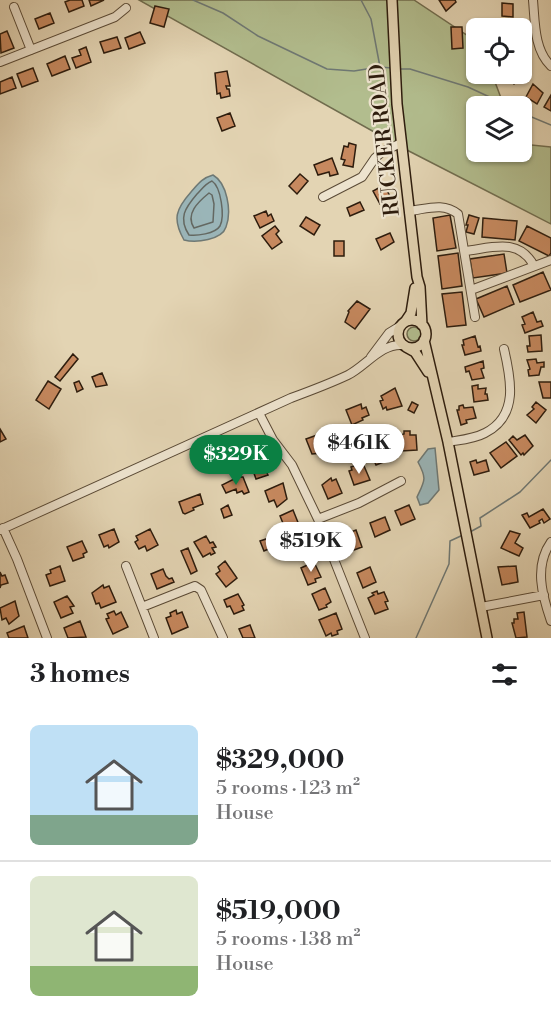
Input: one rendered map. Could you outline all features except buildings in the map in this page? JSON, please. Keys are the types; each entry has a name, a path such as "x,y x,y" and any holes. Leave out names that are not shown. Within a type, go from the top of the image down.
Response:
{"main road":[{"name":"RUCKER ROAD","path":"393,0 394,59 401,143 420,287 422,325"},
{"name":"RUCKER ROAD","path":"404,323 412,309 417,277"},
{"path":"435,388 415,352 405,346 398,336 404,323 416,321 425,330 424,340 448,442 487,638"},
{"path":"405,346 415,347 424,340"}],"street":[{"path":"533,0 536,38 546,61 551,66"},
{"path":"14,7 31,50"},
{"path":"0,62 115,17 126,8"},
{"path":"323,197 362,177 375,158 401,143"},
{"path":"409,211 440,207 450,208 458,214 475,317"},
{"path":"465,251 502,246 517,248 528,256 534,266"},
{"path":"471,291 551,260"},
{"path":"370,358 389,333 404,323"},
{"path":"47,638 17,559 1,529 350,374 388,347 405,346"},
{"path":"448,442 485,433 498,423 506,410 511,395 511,380 504,349"},
{"path":"259,413 273,440 292,465 318,519 364,638"},
{"path":"318,519 359,502 400,481"},
{"path":"551,542 544,551 540,564 540,576 551,621"},
{"path":"126,566 154,638"},
{"path":"142,607 195,586 201,590 223,638"},
{"path":"481,607 544,595"}],"green space":[{"path":"139,0 414,0 466,35 466,84 496,84 500,96 466,96 466,162 532,162 532,145 551,147 551,224 401,147"},
{"path":"411,327 417,327 421,334 417,341 411,341 407,337 407,331"}],"water":[{"path":"213,175 222,184 227,198 226,227 214,238 202,241 184,240 177,220 179,209 198,184"},
{"path":"435,448 439,490 428,503 420,505 417,497 424,476 418,462 428,449"}],"waterway":[{"path":"193,0 223,13 258,36 327,69 354,71 379,67"},
{"path":"361,0 371,19 380,67 392,68"},
{"path":"400,69 410,69 468,87 487,96"},
{"path":"532,117 551,125"},
{"path":"470,532 481,526 480,518 520,492 551,460"},
{"path":"416,638 449,564 450,541 463,535"}]}
